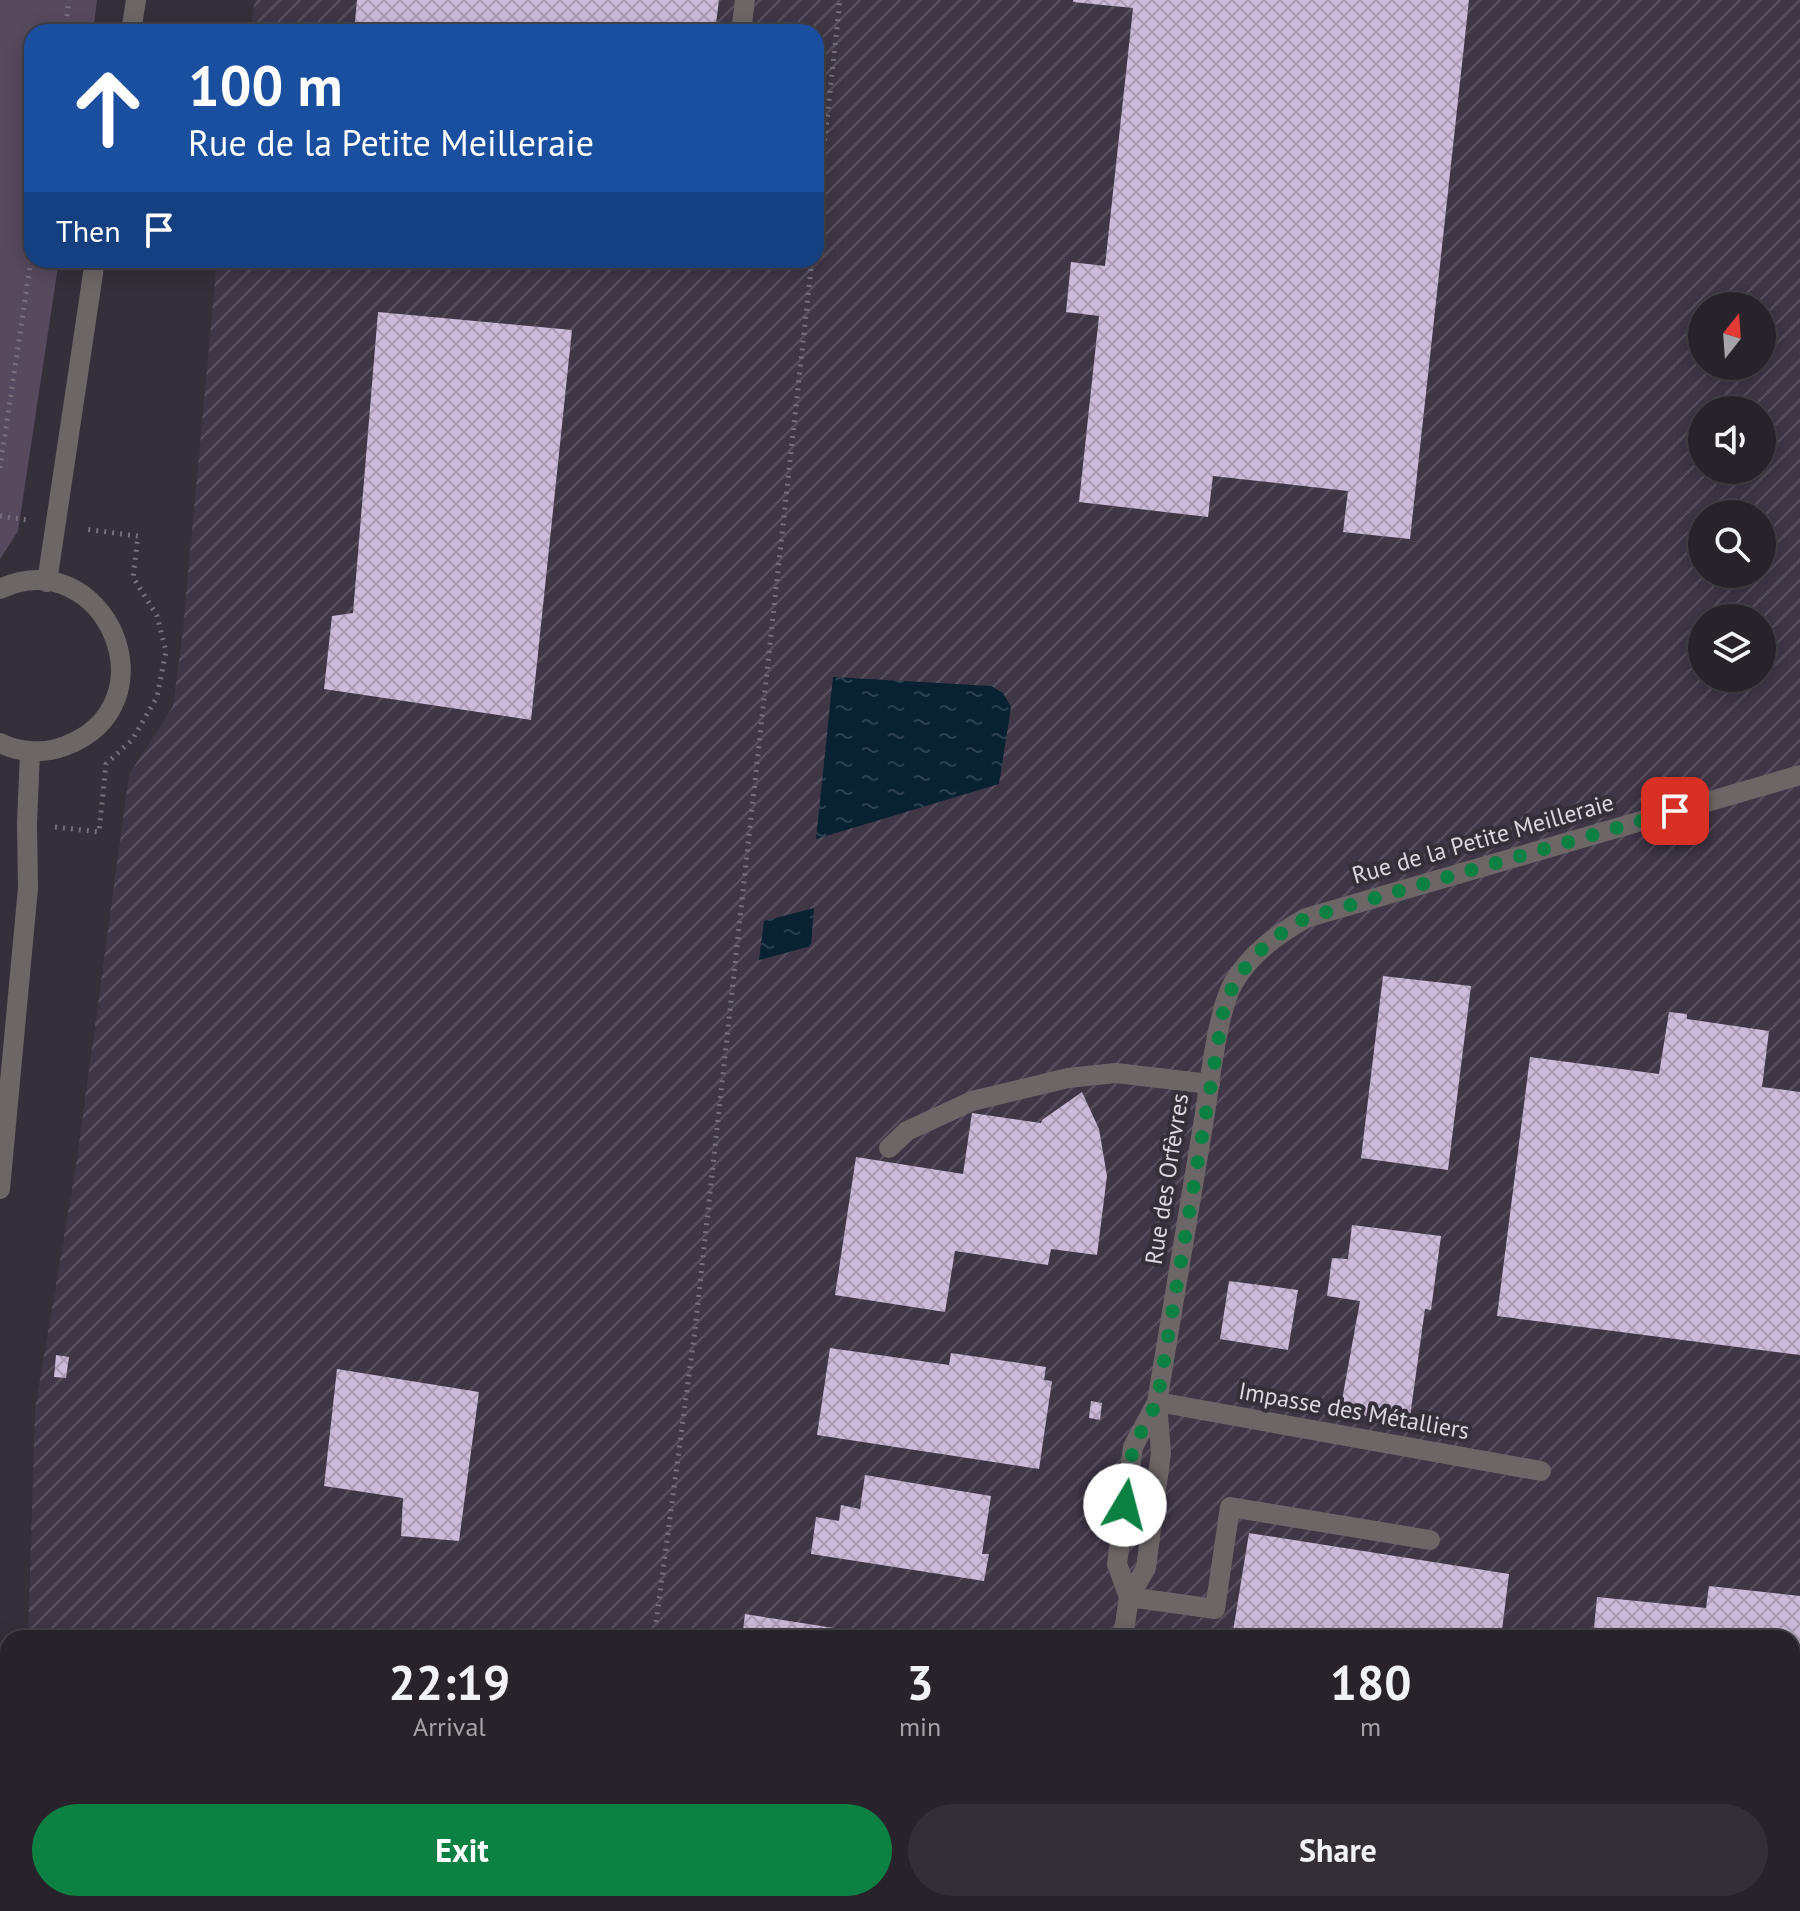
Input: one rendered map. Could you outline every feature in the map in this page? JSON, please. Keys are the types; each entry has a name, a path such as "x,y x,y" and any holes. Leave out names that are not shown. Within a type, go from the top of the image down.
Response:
{"street":[{"path":"132,24 136,0"},
{"path":"742,24 745,0"},
{"path":"47,582 94,268"},
{"path":"0,589 27,581 47,582 70,588 90,600 107,618 118,640 122,663 120,687 111,709 96,728 76,742 54,751 30,752 0,743"},
{"path":"0,1189 28,888 30,752"},
{"name":"Rue de la Petite Meilleraie","path":"1242,970 1279,933 1306,918 1800,775"},
{"name":"Rue des Orfèvres","path":"1124,1630 1129,1597 1146,1568 1161,1453 1157,1402 1210,1084 1224,1007 1232,984 1242,970"},
{"path":"889,1148 907,1131 972,1101 1068,1078 1116,1073 1210,1084"},
{"name":"Rue des Orfèvres","path":"1129,1597 1117,1564 1133,1447 1157,1402"},
{"name":"Impasse des Métalliers","path":"1157,1402 1541,1471"},
{"path":"1129,1597 1215,1609 1230,1507 1430,1540"}],"path":[{"path":"66,24 69,0"},
{"path":"824,147 840,0"},
{"path":"0,468 30,268"},
{"path":"655,1630 695,1330 811,268"}],"shaded area":[{"path":"0,0 97,0 94,24 24,24 24,268 58,268 18,531 0,559"},
{"path":"255,0 1800,0 1800,1630 28,1630 35,1410 77,1159 129,775 173,706 216,268 824,268 824,24 251,24"}],"water":[{"path":"833,677 991,686 1003,693 1011,707 999,784 816,839"},
{"path":"814,908 811,946 759,960 764,921"}],"building":[{"path":"357,0 719,0 716,24 355,24"},
{"path":"1073,0 1469,0 1410,539 1343,532 1348,491 1213,476 1208,517 1079,502 1099,316 1066,312 1071,262 1105,266 1133,8"},
{"path":"378,312 572,330 531,720 324,689 332,616 353,613"},
{"path":"1383,976 1471,986 1448,1170 1361,1158"},
{"path":"1669,1012 1687,1014 1687,1019 1769,1031 1762,1087 1800,1092 1800,1355 1497,1316 1530,1057 1659,1074"},
{"path":"1082,1092 1099,1129 1107,1176 1097,1255 1051,1249 1048,1265 955,1251 945,1312 835,1295 856,1157 963,1174 972,1113 1041,1123"},
{"path":"1352,1225 1441,1236 1431,1310 1425,1309 1409,1424 1340,1411 1360,1301 1327,1296 1332,1258 1348,1259"},
{"path":"1229,1281 1298,1290 1288,1350 1220,1339"},
{"path":"830,1348 949,1365 951,1353 1046,1367 1044,1380 1052,1381 1039,1469 817,1435"},
{"path":"56,1355 69,1357 66,1378 54,1377"},
{"path":"337,1369 479,1392 459,1541 401,1536 403,1498 324,1486"},
{"path":"1091,1401 1102,1403 1100,1420 1089,1418"},
{"path":"865,1475 991,1496 982,1554 989,1554 984,1581 811,1554 816,1517 839,1521 841,1505 860,1509"},
{"path":"1249,1533 1509,1574 1502,1630 1233,1630"},
{"path":"1709,1586 1800,1596 1800,1630 1594,1630 1597,1597 1706,1608"},
{"path":"745,1614 847,1630 743,1630"}],"route":[{"path":"1125,1505 1133,1447 1157,1402 1224,1007 1232,984 1242,970 1279,933 1306,918 1675,811"}]}
